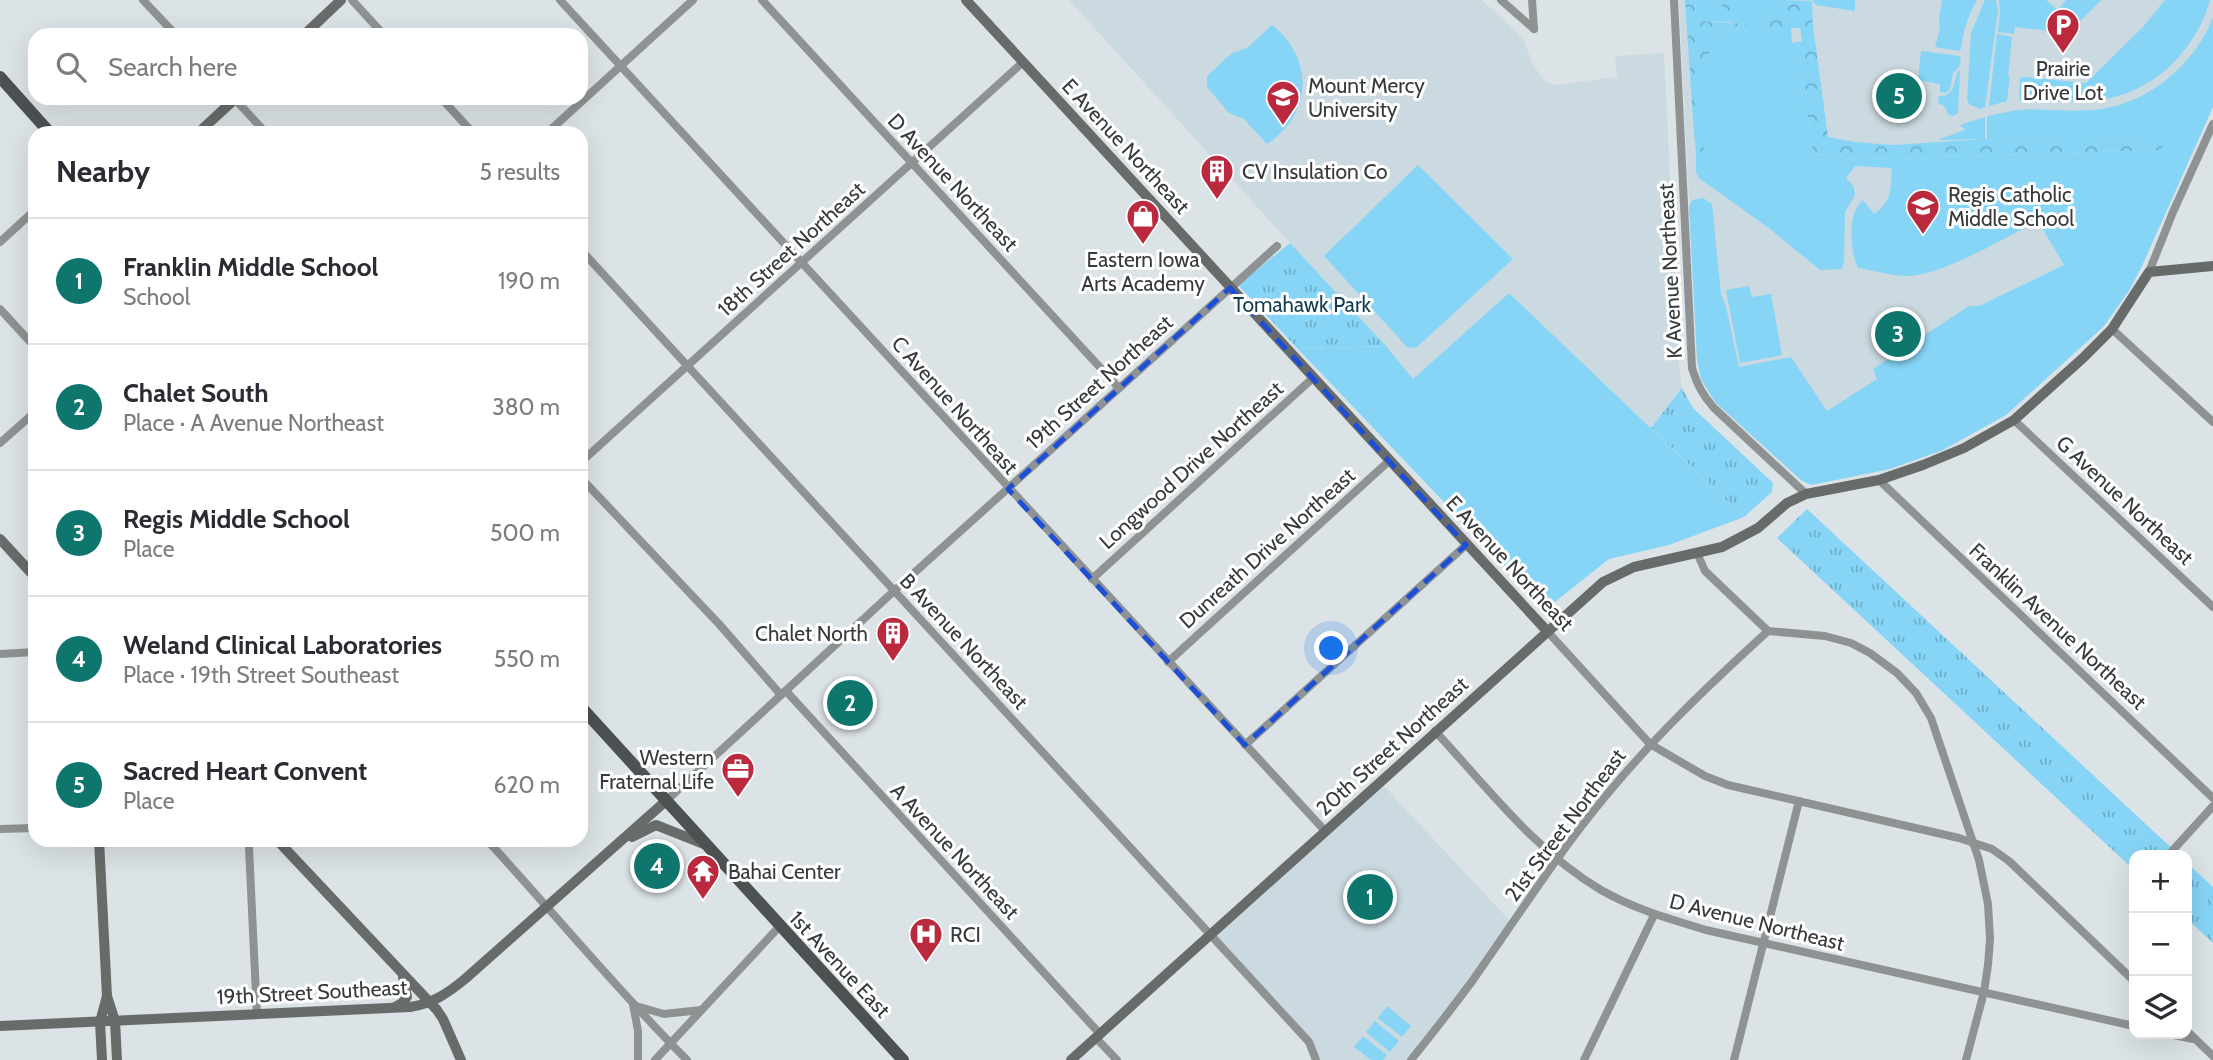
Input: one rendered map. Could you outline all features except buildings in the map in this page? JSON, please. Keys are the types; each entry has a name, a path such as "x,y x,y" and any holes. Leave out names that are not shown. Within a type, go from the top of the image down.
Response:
{"main road":[{"path":"0,78 44,126"},
{"name":"1st Avenue East","path":"588,715 903,1060"}],"street":[{"path":"143,0 169,28"},
{"path":"311,28 341,0"},
{"path":"352,0 378,28"},
{"name":"C Avenue Northeast","path":"560,0 585,28"},
{"path":"588,95 693,0"},
{"name":"D Avenue Northeast","path":"762,0 1119,388"},
{"name":"E Avenue Northeast","path":"966,0 1650,744 1705,776 1728,785 1973,842 1993,849 2129,976"},
{"path":"1502,0 1534,29 1532,0"},
{"name":"K Avenue Northeast","path":"1674,0 1694,376 1702,395 1713,407 1806,494"},
{"name":"C Avenue Northeast","path":"588,31 1326,832"},
{"name":"18th Street Northeast","path":"588,456 1023,62"},
{"path":"205,126 228,105"},
{"path":"241,105 260,126"},
{"path":"447,105 467,126"},
{"path":"555,126 578,105"},
{"path":"1806,494 1878,480 1923,465 1964,448 2014,420 2112,329 2148,272 2213,124"},
{"path":"0,242 28,216"},
{"name":"19th Street Northeast","path":"667,800 894,591 1277,246"},
{"name":"B Avenue Northeast","path":"588,258 1309,1042 1316,1060"},
{"path":"2148,272 2213,266"},
{"path":"0,309 28,339"},
{"path":"2112,329 2213,422"},
{"name":"Longwood Drive Northeast","path":"1092,579 1314,377"},
{"path":"0,443 28,418"},
{"name":"G Avenue Northeast","path":"2014,420 2213,607"},
{"name":"Dunreath Drive Northeast","path":"1168,662 1390,461"},
{"name":"Franklin Avenue Northeast","path":"1878,480 2213,798"},
{"name":"A Avenue Northeast","path":"588,485 783,693 1098,1036 1116,1060"},
{"name":"20th Street Northeast","path":"1071,1060 1597,587 1612,576 1634,567 1722,547 1741,538 1787,503 1806,494"},
{"path":"0,539 28,569"},
{"path":"1245,745 1466,545"},
{"path":"1697,553 1705,571 1768,631 1825,636 1851,643 1870,653 1897,673 1916,693 1931,718 1982,871 1988,904 1990,939 1984,992 1966,1060"},
{"name":"21st Street Northeast","path":"1411,1060 1456,1003 1602,800 1650,744 1768,631"},
{"path":"0,654 28,652"},
{"name":"D Avenue Northeast","path":"1435,731 1531,835 1558,859 1603,890 1654,915 2129,1025"},
{"name":"19th Street Southeast","path":"0,1026 392,1008 430,1002 455,987 667,800"},
{"path":"1734,1060 1799,801"},
{"path":"2173,850 2213,806"},
{"name":"19th Street Southeast","path":"611,848 656,825 708,846"},
{"path":"0,829 28,828"},
{"path":"99,847 107,996 115,1021 117,1060"},
{"path":"283,847 430,1002 443,1019 461,1060"},
{"path":"493,847 633,1004 687,1060"},
{"path":"249,848 257,1014"},
{"path":"1584,1060 1654,915"},
{"path":"655,1060 779,927"},
{"path":"392,1008 402,1003 407,996 407,988 400,971"},
{"path":"102,1060 100,1022 107,996"},
{"path":"633,1004 664,1014 701,1010"},
{"path":"633,1004 638,1031 638,1060"},
{"path":"2192,1036 2213,1056"},
{"path":"2192,1039 2196,1040"}],"highlighted area":[{"path":"1230,288 1466,545 1245,745 1008,489"}],"shaded area":[{"path":"1069,0 1482,0 1523,38 1532,63 1543,79 1553,85 1617,77 1615,56 1664,53 1682,388 1651,428 1509,293 1413,379 1386,346"},
{"name":"Regis Catholic Middle School","path":"1679,0 2213,0 2213,107 2130,289 2104,326 2087,342 2006,415 1943,450 1890,469 1811,485 1801,480 1715,402 1701,379 1697,359"},
{"path":"1380,782 1510,921 1472,981 1410,1060 1316,1060 1309,1042 1210,935"}],"green space":[{"path":"1685,0 1695,0 1701,21 1745,24 1748,29 1717,31 1712,50 1698,68 1696,75 1704,149 1700,154 1696,152 1694,134"},
{"name":"Regis Catholic Middle School","path":"1695,0 1721,0 1723,12 1744,13 1749,0 1782,0 1761,21 1760,28 1791,28 1792,43 1798,42 1813,154 1866,159 2160,150 2162,141 1987,139 1987,118 2020,110 2101,109 2137,98 2169,78 2183,64 2195,50 2213,17 2213,107 2142,266 2130,289 2104,326 2006,415 1943,450 1890,469 1811,485 1801,480 1715,402 1701,379 1697,359 1689,207 1692,200 1703,198 1712,204 1721,294 1739,367 1791,357 1827,411 1877,379 1873,369 1969,306 1979,306 2064,265 2038,221 1974,255 1922,274 1901,276 1858,268 1852,243 1854,213 1863,200 1874,214 1880,209 1891,188 1892,168 1855,166 1846,178 1854,187 1855,195 1845,212 1842,269 1820,270 1770,229 1699,178 1696,172 1696,152 1700,153 1696,75 1698,68 1712,50 1717,31 1747,29 1731,22 1701,21"},
{"path":"1721,0 1749,1 1744,13 1737,18 1728,17 1723,12"},
{"path":"1782,0 1812,1 1828,137 1893,145 1985,139 2162,141 2163,146 2160,150 1866,159 1813,154 1798,42 1802,42 1800,28 1760,28 1761,21"},
{"path":"1812,0 1855,0 1855,11 1816,5"},
{"path":"1942,0 1977,0 1966,24 1959,51 1935,47 1940,29"},
{"path":"1985,0 1996,0 1998,10 1985,107 1981,109 1970,105 1967,100 1971,33"},
{"path":"1999,0 2046,0 2058,10 2066,0 2101,0 2068,33 2015,27 2014,34 1998,32"},
{"path":"2165,0 2210,0 2196,33 2173,63 2159,75 2127,93 2099,100 2020,100 2020,78 2086,83 2143,27"},
{"path":"1272,25 1296,54 1302,86 1300,102 1293,118 1282,132 1267,144 1244,119 1229,113 1207,87 1207,76 1232,53 1247,48"},
{"path":"1997,34 2012,37 2010,76 2007,101 1989,106"},
{"path":"1921,51 1961,58 1959,67 1953,73 1950,89 1946,93 1940,92 1940,84 1918,80"},
{"path":"1958,71 1958,113 1953,116 1938,103 1939,96 1951,92"},
{"path":"1985,117 1985,139 1940,140 1965,130 1960,125"},
{"path":"1418,165 1513,259 1417,347 1408,348 1324,256"},
{"name":"Tomahawk Park","path":"1290,243 1386,346 1298,349 1238,285"},
{"path":"1749,286 1752,297 1771,294 1782,355 1740,363 1726,290"},
{"path":"1509,293 1744,517 1669,545 1609,559 1546,609 1298,349 1386,346 1413,379"},
{"path":"1682,388 1693,408 1773,483 1772,492 1744,517 1651,428"},
{"path":"1807,509 2174,850 2129,850 2129,865 1777,538"},
{"path":"2192,868 2213,887 2213,943 2192,924"},
{"path":"1387,1006 1411,1026 1402,1037 1378,1018"},
{"path":"1375,1021 1399,1041 1390,1052 1366,1032"},
{"path":"1363,1036 1387,1055 1383,1060 1371,1060 1354,1047"}],"place":[{"name":"Prairie Drive Lot","path":"2063,55"},
{"name":"Sacred Heart Convent","path":"1899,96"},
{"name":"Mount Mercy University","path":"1283,127"},
{"name":"CV Insulation Co","path":"1217,201"},
{"name":"Regis Catholic Middle School","path":"1923,236"},
{"name":"Eastern Iowa Arts Academy","path":"1143,246"},
{"name":"Regis Middle School","path":"1898,334"},
{"name":"Chalet North","path":"893,663"},
{"name":"Chalet South","path":"850,703"},
{"name":"Western Fraternal Life","path":"738,799"},
{"name":"Weland Clinical Laboratories","path":"657,866"},
{"name":"Franklin Middle School","path":"1370,897"},
{"name":"Bahai Center","path":"703,901"},
{"name":"RCI","path":"926,964"}]}
